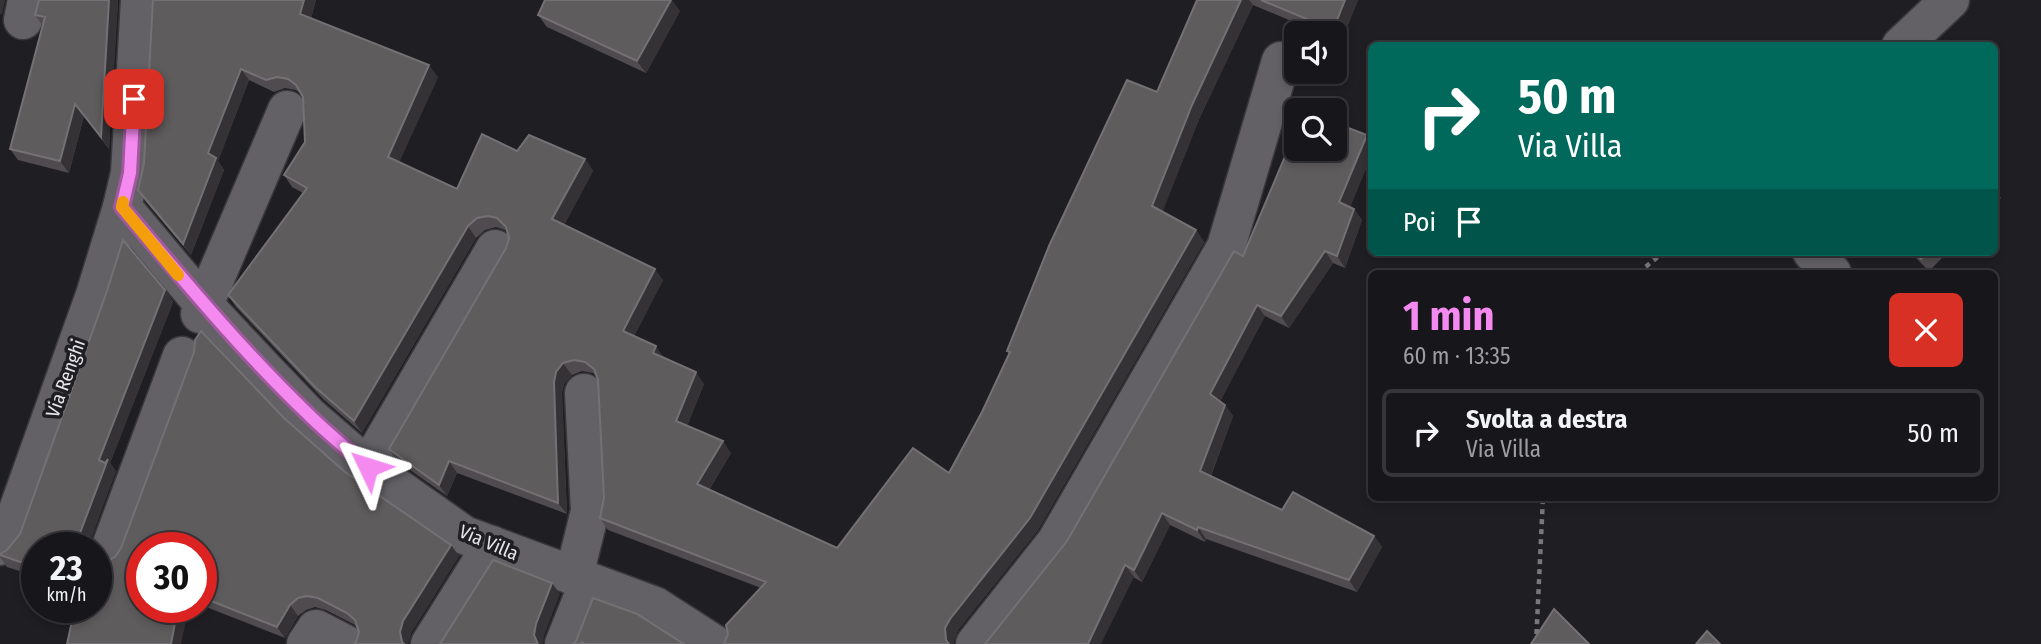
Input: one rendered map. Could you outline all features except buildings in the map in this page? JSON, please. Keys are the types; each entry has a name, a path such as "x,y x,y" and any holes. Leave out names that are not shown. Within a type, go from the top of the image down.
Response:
{"street":[{"path":"122,207 130,173 140,0"},
{"path":"1905,42 1950,0"},
{"path":"975,644 1056,542 1226,247 1281,61"},
{"path":"202,309 287,110"},
{"name":"Via Villa","path":"122,207 202,309 309,415 368,467 464,535 655,606 715,644"},
{"name":"Via Renghi","path":"0,546 8,538 95,295 122,207"},
{"path":"368,467 495,249"},
{"path":"1816,256 1829,270"},
{"path":"112,544 182,356"},
{"path":"564,644 581,579 590,511 584,393"},
{"path":"429,644 492,545"},
{"path":"306,644 316,629 345,644"}],"path":[{"path":"1642,270 1659,256"},
{"path":"1536,644 1543,501"}],"slow traffic":[{"path":"123,202 122,207 178,275"}],"route":[{"path":"134,99 130,173 122,207 204,305 264,369 309,415 368,467"}]}
